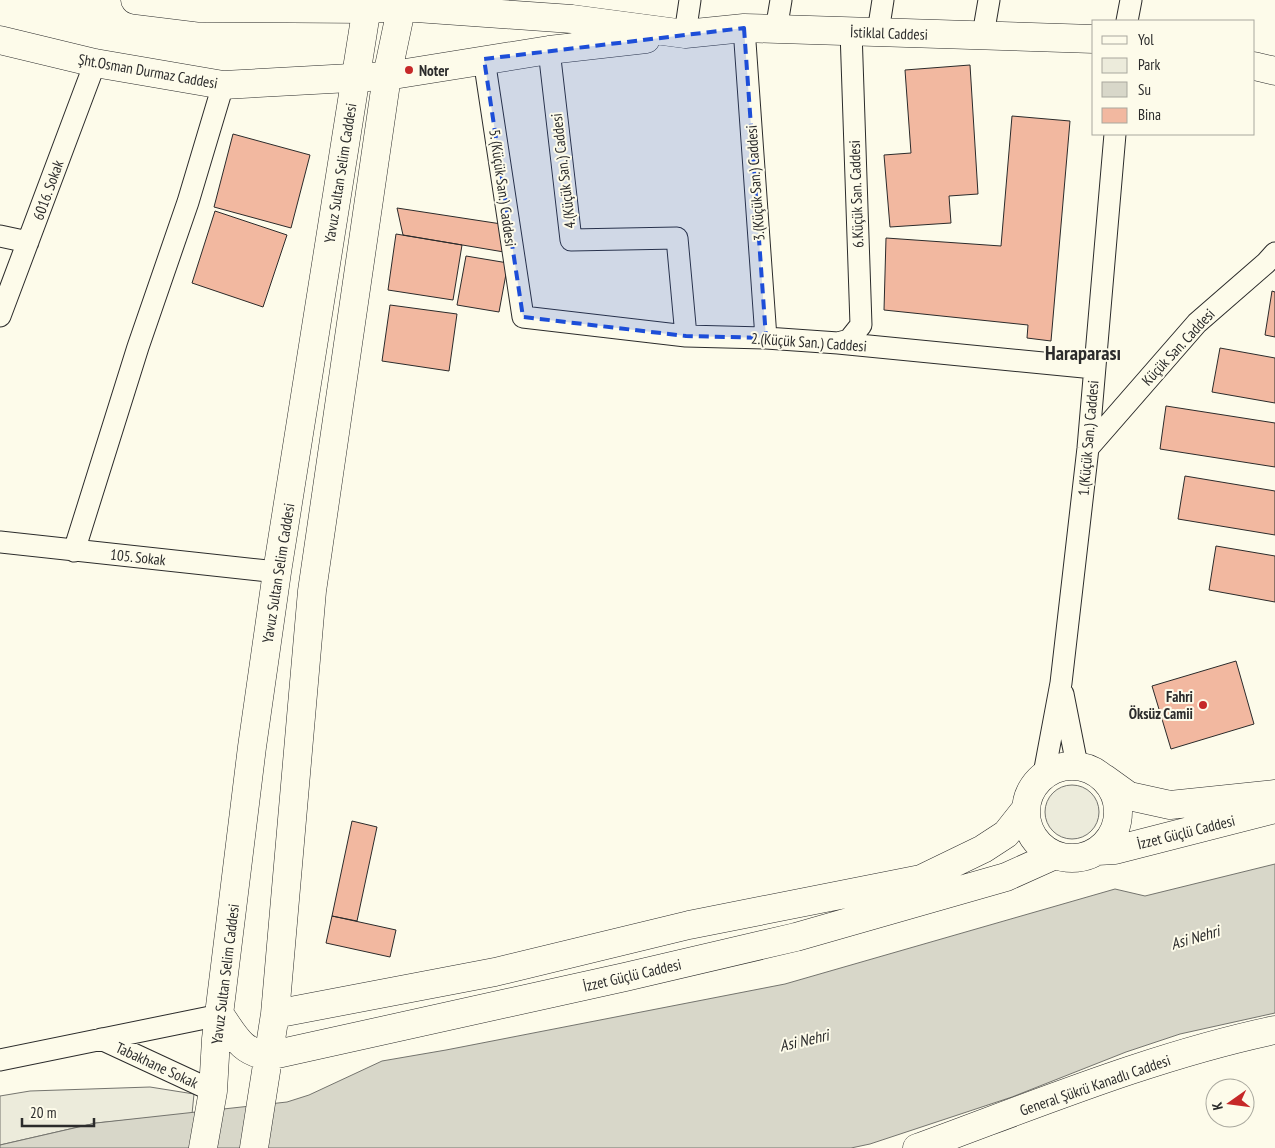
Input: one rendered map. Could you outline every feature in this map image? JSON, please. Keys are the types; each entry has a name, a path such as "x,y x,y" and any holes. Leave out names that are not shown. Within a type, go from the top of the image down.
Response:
{"main road":[{"path":"134,0 201,4 402,3 387,76 312,590 274,1014 254,1148"},
{"name":"İstiklal Caddesi","path":"402,3 572,19 685,34"},
{"name":"İstiklal Caddesi","path":"534,3 572,19"},
{"name":"Yavuz Sultan Selim Caddesi","path":"203,1148 212,1097 216,1038 252,747 277,572 367,4"},
{"name":"İstiklal Caddesi","path":"387,76 549,50 744,28 1092,40"},
{"name":"Şht.Osman Durmaz Caddesi","path":"0,40 95,63 223,85 387,76"},
{"path":"1255,66 1275,71"},
{"path":"1055,855 1043,848 1033,838 1027,824 1025,810 1028,796 1034,784 1044,774 1054,768 1065,765 1089,770"},
{"name":"İzzet Güçlü Caddesi","path":"1089,770 1129,796 1170,805 1275,794"},
{"name":"İzzet Güçlü Caddesi","path":"268,1056 796,937 1006,877 1055,855 1069,858 1084,857 1097,851 1108,841 1115,829 1118,814 1117,800 1111,786 1089,770"},
{"path":"274,1014 495,972 689,925 921,879 983,850 1006,834 1025,810"},
{"name":"İzzet Güçlü Caddesi","path":"1097,851 1115,850 1275,810"},
{"path":"220,1015 240,1043 255,1054 268,1056"},
{"name":"General Şükrü Kanadlı Caddesi","path":"917,1148 1145,1065 1239,1038 1275,1030"}],"street":[{"path":"685,34 690,0"},
{"path":"776,30 781,0"},
{"path":"878,32 883,0"},
{"path":"983,35 989,0"},
{"path":"1127,20 1131,0"},
{"name":"3.(Küçük San.) Caddesi","path":"744,28 766,338"},
{"name":"6.Küçük San. Caddesi","path":"838,343 849,340 861,326 851,31"},
{"name":"4.(Küçük San.) Caddesi","path":"549,50 571,240 677,238 686,336"},
{"name":"5. (Küçük San.) Caddesi","path":"484,60 523,317"},
{"name":"6016. Sokak","path":"0,316 95,63"},
{"path":"74,551 138,347 188,202 223,85"},
{"name":"1.(Küçük San.) Caddesi","path":"1044,774 1061,683 1088,448 1115,135"},
{"path":"0,236 28,242"},
{"name":"Küçük San. Caddesi","path":"1088,448 1197,323 1275,253"},
{"name":"2.(Küçük San.) Caddesi","path":"523,317 686,336 766,338 838,343 1094,368"},
{"name":"105. Sokak","path":"0,542 277,572"},
{"name":"1.(Küçük San.) Caddesi","path":"1061,683 1089,770"},
{"name":"Tabakhane Sokak","path":"0,1060 220,1015"},
{"name":"Tabakhane Sokak","path":"101,1039 212,1097"}],"highlighted area":[{"path":"744,28 766,338 686,336 523,317 484,59"}],"green space":[{"path":"1067,785 1077,785 1087,789 1095,797 1099,812 1095,827 1087,835 1077,839 1067,839 1057,835 1049,827 1045,817 1045,807 1049,797 1057,789"},
{"path":"150,1087 194,1094 192,1114 96,1123 0,1145 0,1096 30,1091"}],"water":[{"name":"Asi Nehri","path":"1275,864 1275,1013 1180,1034 1126,1052 1012,1097 870,1144 851,1148 0,1148 0,1145 96,1123 287,1102 309,1095 382,1061 785,984 1115,889 1145,896"}],"building":[{"path":"970,65 978,194 949,196 951,223 890,227 884,155 911,153 905,70"},
{"path":"1012,116 1070,121 1051,341 1027,338 1028,325 884,310 886,238 1001,246"},
{"path":"233,134 310,155 291,228 214,207"},
{"path":"397,208 508,225 504,252 403,235"},
{"path":"215,211 287,235 263,307 192,283"},
{"path":"396,234 462,245 453,300 388,290"},
{"path":"466,256 508,263 499,312 457,305"},
{"path":"1272,291 1275,292 1275,337 1265,335"},
{"path":"390,305 457,314 449,371 382,361"},
{"path":"1220,348 1275,358 1275,403 1212,392"},
{"path":"1166,406 1275,423 1275,467 1160,449"},
{"path":"1185,476 1275,491 1275,535 1178,519"},
{"path":"1216,546 1275,556 1275,602 1209,590"},
{"name":"Fahri Öksüz Camii","path":"1236,661 1254,724 1171,749 1152,686"},
{"path":"352,821 377,827 357,921 332,916"},
{"path":"332,916 396,930 390,957 326,943"}],"place":[{"name":"Noter","path":"409,70"},
{"name":"Fahri Öksüz Camii","path":"1203,705"}],"district":[{"name":"Haraparası","path":"1083,353"}]}
